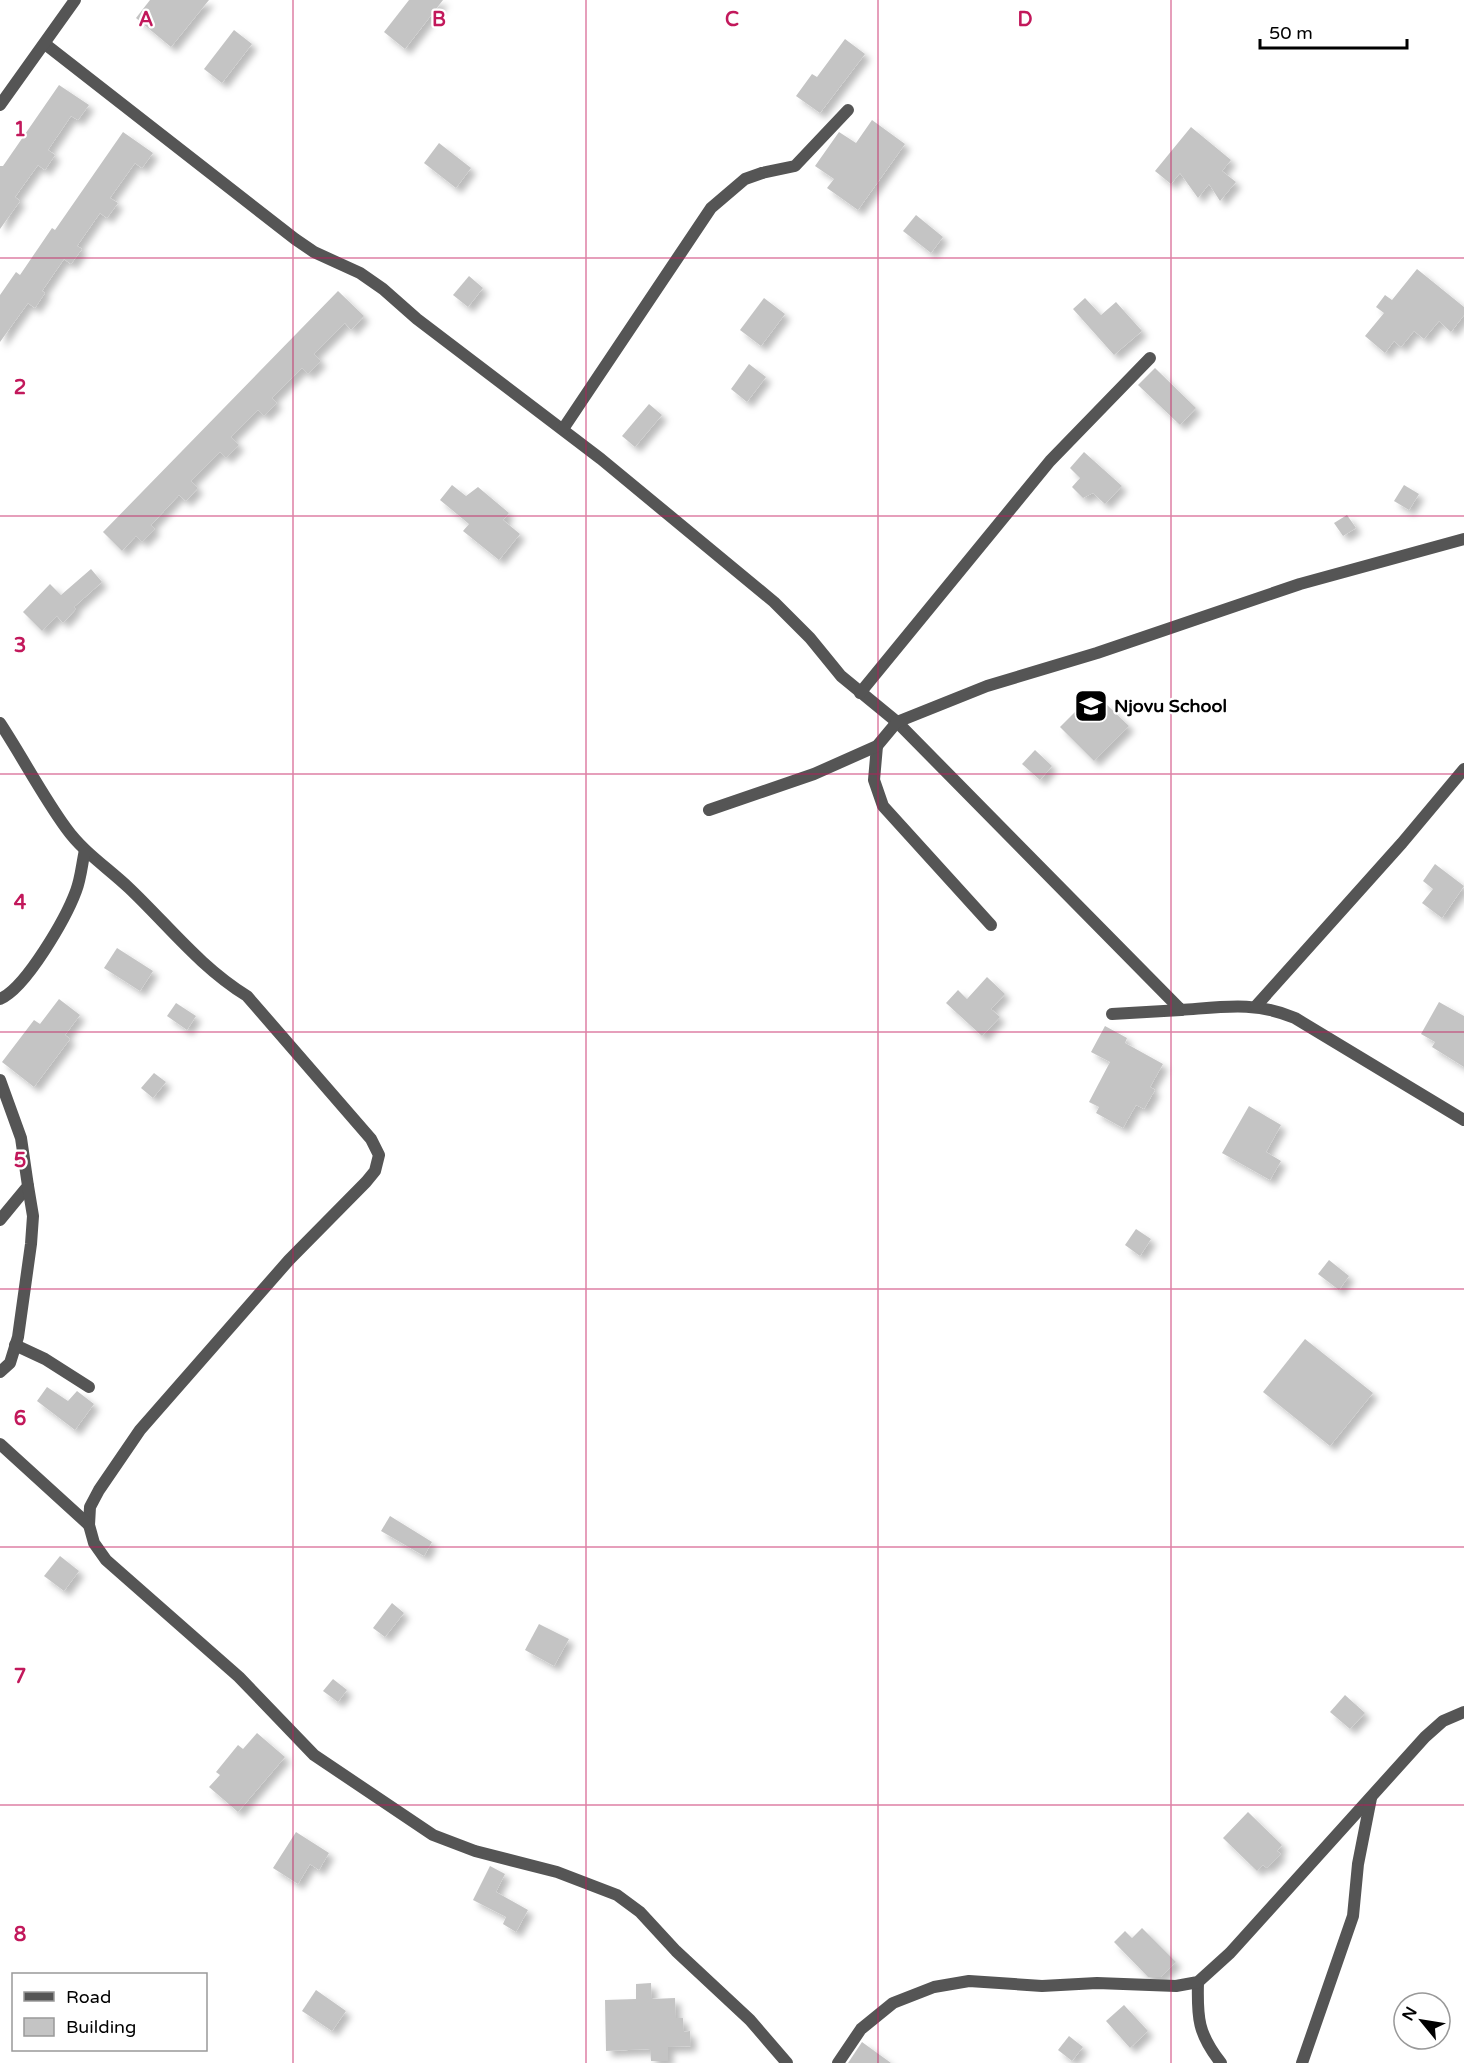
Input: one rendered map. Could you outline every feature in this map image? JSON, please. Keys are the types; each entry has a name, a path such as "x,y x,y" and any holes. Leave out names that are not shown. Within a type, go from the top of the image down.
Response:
{"street":[{"path":"0,105 75,0"},
{"path":"45,44 295,239 314,252 360,273 383,289 468,359 563,429 774,602 860,693 897,722 1181,1011"},
{"path":"563,429 711,208 745,179 795,166 848,110"},
{"path":"860,693 1050,461 1150,357"},
{"path":"709,810 814,774 877,746 897,722 987,686 1098,652 1300,584 1464,539"},
{"path":"0,723 62,821 85,850 130,889 175,938 246,996 371,1139 379,1155 375,1171 366,1182 289,1260 140,1430 132,1446 99,1490 90,1507 88,1525 94,1543 106,1560 239,1677 314,1755 433,1835 452,1844 557,1872 617,1895 640,1911 676,1951 750,2020 787,2063"},
{"path":"877,746 874,780 883,806 991,925"},
{"path":"1256,1006 1402,843 1464,769"},
{"path":"0,999 21,981 63,920 77,889 85,850"},
{"path":"1112,1014 1256,1006 1274,1009 1295,1018 1464,1120"},
{"path":"0,1080 21,1138 33,1216 31,1244 15,1345 10,1363 0,1372"},
{"path":"0,1220 28,1186"},
{"path":"15,1345 45,1359 89,1388"},
{"path":"0,1444 88,1525"},
{"path":"838,2063 861,2029 893,2003 934,1987 969,1981 1042,1986 1097,1983 1157,1986 1198,1982 1230,1953 1425,1737 1443,1722 1464,1713"},
{"path":"1302,2063 1353,1916 1358,1864 1371,1797"},
{"path":"1198,1982 1197,2017 1205,2043 1221,2063"}],"building":[{"path":"150,0 209,0 171,47 136,18"},
{"path":"409,0 443,0 405,49 384,32"},
{"path":"234,30 252,44 222,83 204,69"},
{"path":"845,39 865,54 820,113 796,96 812,74 817,77"},
{"path":"59,85 89,105 78,120 71,116 48,150 55,155 45,170 38,165 15,197 20,201 0,229 0,166 3,166"},
{"path":"872,120 905,144 858,210 827,188 834,179 815,166 839,132 856,143"},
{"path":"1191,127 1231,160 1222,171 1236,182 1220,201 1209,184 1198,198 1180,173 1171,184 1155,171"},
{"path":"123,132 153,153 142,168 135,163 110,198 118,203 107,218 100,213 77,246 82,249 71,264 64,259 42,291 45,293 35,308 28,303 0,342 0,295 16,272 20,275 52,228 55,230"},
{"path":"439,143 471,168 456,188 424,163"},
{"path":"916,215 943,237 931,253 903,231"},
{"path":"1417,269 1464,307 1464,315 1451,332 1439,321 1424,339 1414,331 1401,347 1394,341 1385,353 1365,336 1384,313 1376,307 1385,295 1392,300"},
{"path":"469,276 483,288 468,307 453,295"},
{"path":"338,291 364,316 351,330 345,323 314,354 321,361 308,374 302,368 272,398 277,403 264,416 258,410 231,437 239,445 226,458 220,452 191,481 198,488 186,501 179,495 151,525 155,529 142,542 136,536 122,551 103,532"},
{"path":"764,298 785,314 761,346 740,330"},
{"path":"1085,298 1101,315 1116,302 1142,331 1114,355 1073,309"},
{"path":"749,364 766,377 747,402 731,389"},
{"path":"1155,368 1196,408 1180,425 1138,385"},
{"path":"649,404 662,415 635,447 622,436"},
{"path":"1084,452 1122,486 1105,504 1093,493 1083,498 1072,487 1080,478 1070,468"},
{"path":"452,485 466,496 478,487 509,513 503,520 520,534 499,560 463,531 469,524 440,500"},
{"path":"1404,485 1419,494 1409,510 1394,501"},
{"path":"1347,515 1356,528 1343,536 1334,523"},
{"path":"91,569 102,582 74,607 76,609 63,623 57,616 42,631 23,612 50,584 61,595"},
{"path":"1105,703 1129,726 1094,761 1060,727 1079,708 1090,718"},
{"path":"1035,750 1052,766 1040,780 1022,764"},
{"path":"1435,864 1464,886 1442,918 1422,903 1433,889 1423,881"},
{"path":"117,948 153,971 140,991 104,968"},
{"path":"987,977 1005,994 991,1009 1000,1017 982,1036 946,1003 958,990 967,999"},
{"path":"59,999 80,1015 65,1035 70,1039 34,1087 2,1062 34,1020 40,1024"},
{"path":"1439,1002 1464,1016 1464,1067 1432,1047 1435,1042 1421,1034"},
{"path":"176,1003 196,1016 187,1030 167,1016"},
{"path":"1105,1026 1127,1038 1125,1043 1163,1064 1150,1087 1155,1090 1144,1109 1136,1105 1123,1128 1096,1113 1099,1107 1089,1102 1110,1062 1091,1052"},
{"path":"154,1073 166,1082 153,1098 141,1088"},
{"path":"1249,1106 1281,1125 1266,1152 1281,1161 1270,1180 1222,1153"},
{"path":"1136,1229 1151,1239 1140,1256 1125,1245"},
{"path":"1329,1260 1349,1276 1339,1290 1318,1274"},
{"path":"1305,1339 1373,1393 1330,1446 1263,1392"},
{"path":"47,1387 68,1401 77,1391 94,1404 75,1430 37,1401"},
{"path":"390,1516 432,1542 424,1556 381,1531"},
{"path":"60,1556 79,1571 64,1591 44,1576"},
{"path":"392,1603 404,1613 385,1637 373,1628"},
{"path":"539,1624 569,1639 554,1666 525,1650"},
{"path":"333,1679 347,1690 338,1702 323,1691"},
{"path":"1345,1695 1365,1713 1350,1729 1330,1712"},
{"path":"257,1733 285,1757 238,1812 209,1787 220,1775 216,1772 238,1745 243,1749"},
{"path":"1248,1812 1282,1845 1277,1851 1281,1854 1267,1868 1263,1865 1257,1871 1223,1838"},
{"path":"296,1832 329,1853 319,1870 310,1864 298,1884 273,1868"},
{"path":"490,1866 505,1874 496,1892 528,1910 516,1932 503,1924 506,1917 473,1900"},
{"path":"1142,1928 1176,1962 1161,1977 1148,1977 1114,1942 1125,1931 1132,1938"},
{"path":"651,1983 652,1999 675,1998 676,2018 683,2018 684,2032 690,2031 691,2046 668,2047 668,2061 651,2061 650,2049 606,2051 605,2000 636,1999 636,1984"},
{"path":"316,1990 346,2011 332,2031 302,2011"},
{"path":"1124,2005 1148,2031 1130,2048 1106,2021"},
{"path":"1069,2036 1083,2047 1072,2061 1058,2050"},
{"path":"862,2042 891,2063 848,2063"}],"place":[{"name":"Njovu School","path":"1091,706"}]}
